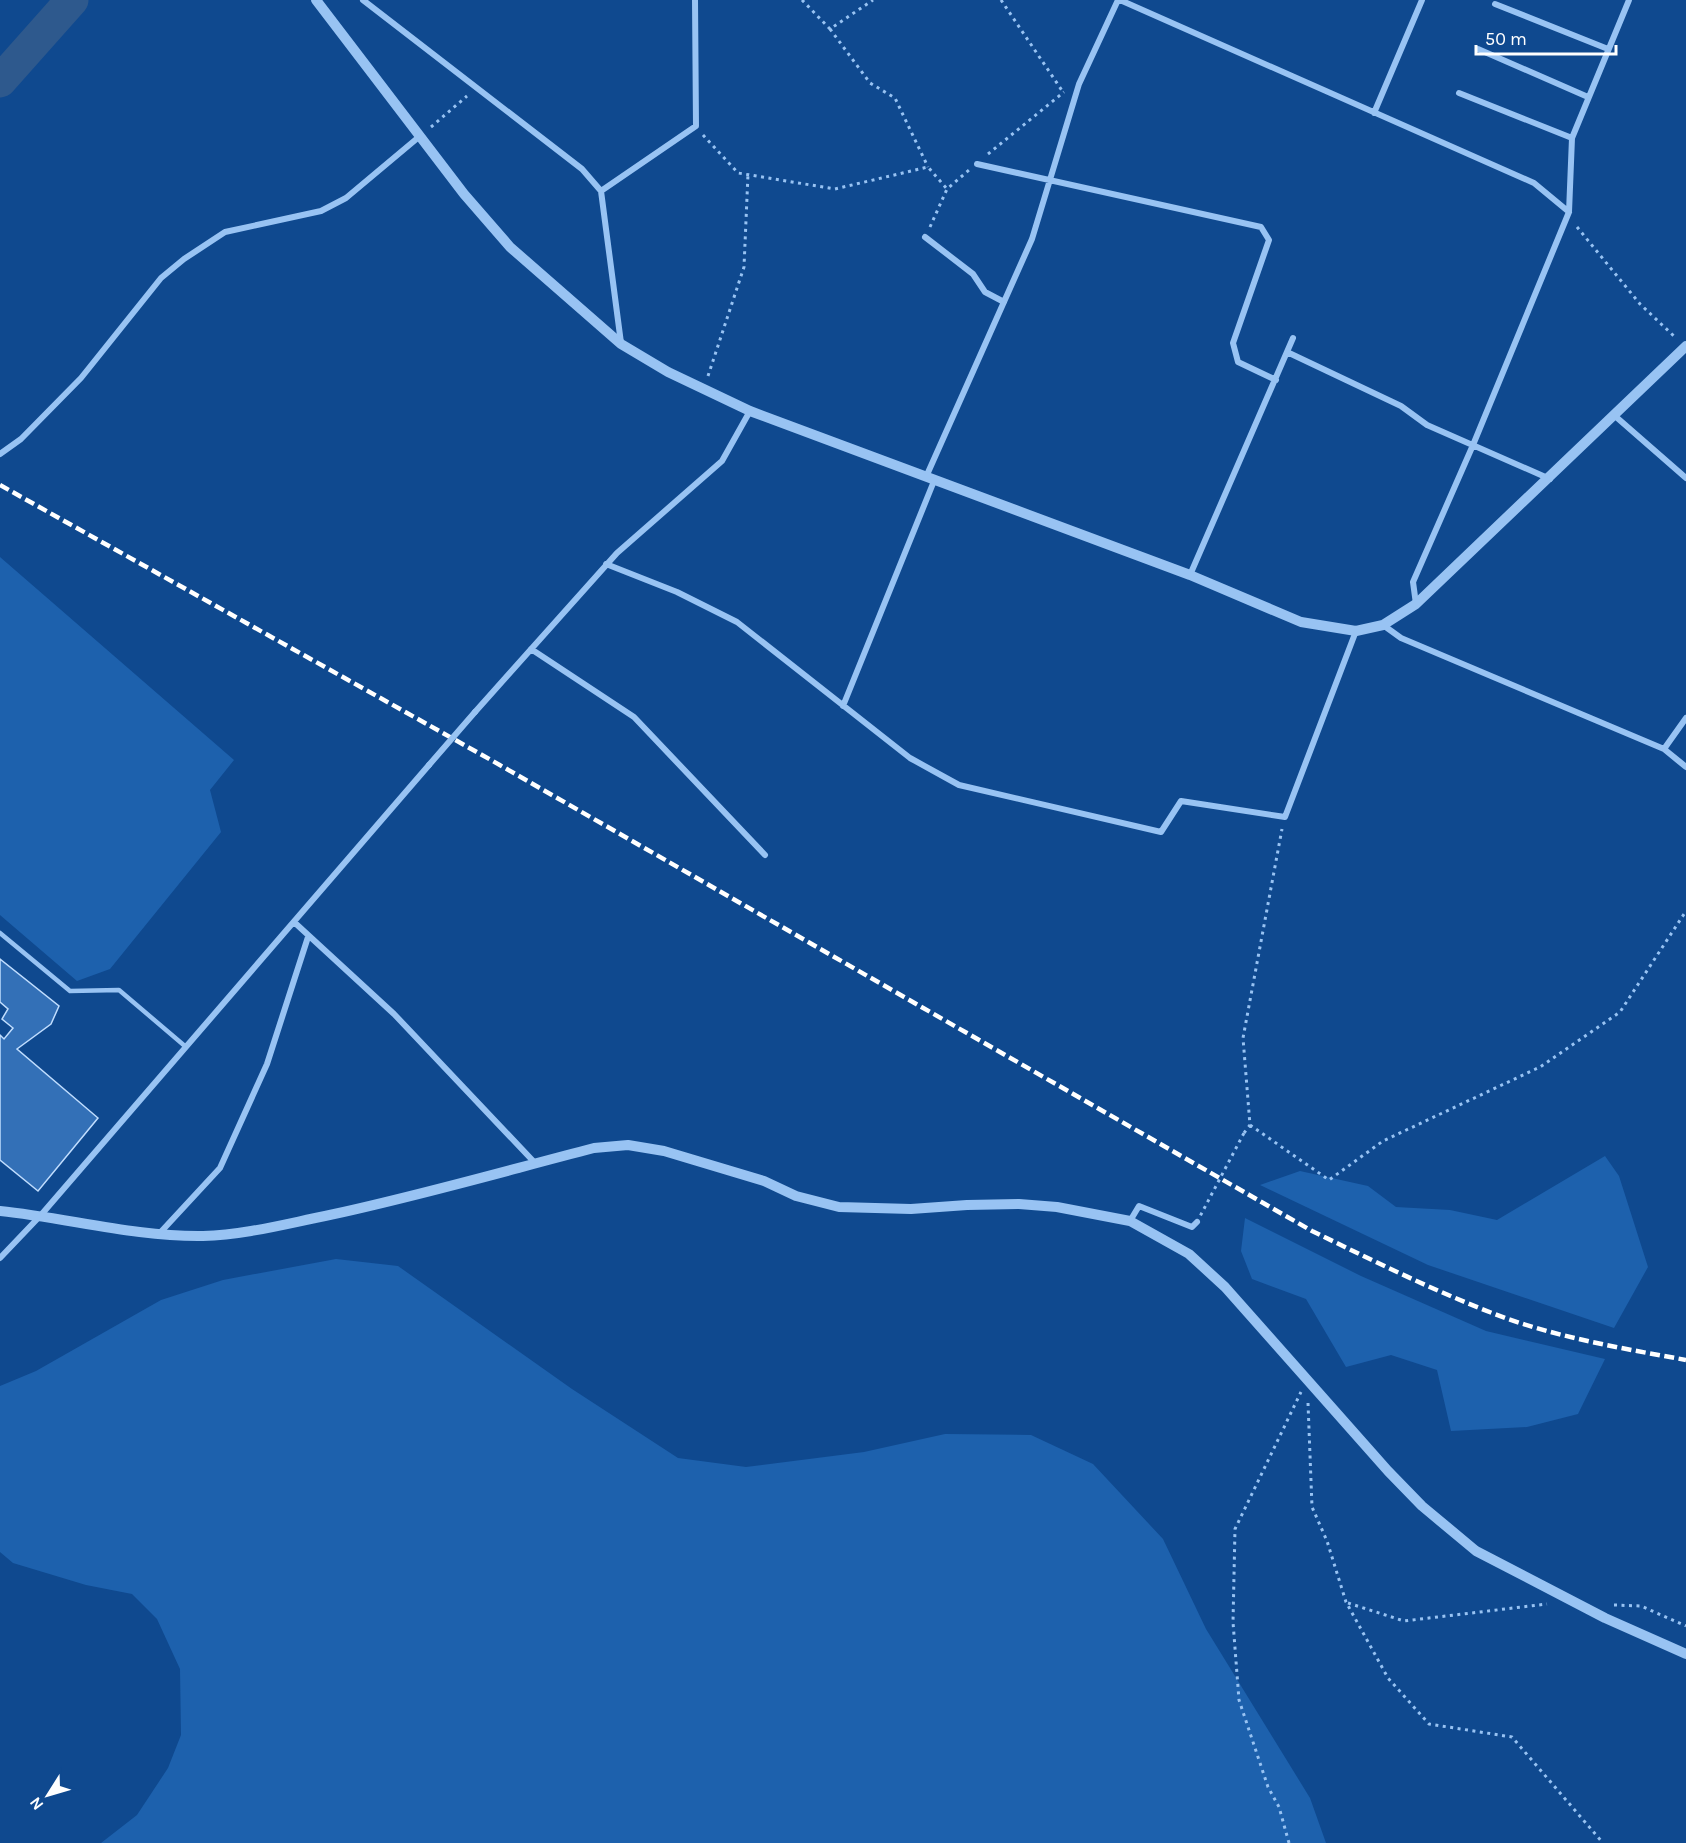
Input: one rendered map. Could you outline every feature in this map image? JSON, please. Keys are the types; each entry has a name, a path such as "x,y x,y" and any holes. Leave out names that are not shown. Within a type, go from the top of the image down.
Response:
{"street":[{"path":"316,0 464,194 510,247 621,344 668,372 750,411 1190,575 1301,622 1356,631 1383,625 1416,604 1550,479 1686,347"},
{"path":"363,0 582,169 601,191 621,344"},
{"path":"601,191 696,126 695,0"},
{"path":"843,706 930,479 1032,239 1082,76 1119,0 1534,183 1569,212"},
{"path":"1374,113 1422,0"},
{"path":"1416,604 1413,582 1473,445 1569,212 1572,138 1629,0"},
{"path":"1495,4 1608,49"},
{"path":"1478,49 1588,97"},
{"path":"1459,93 1572,138"},
{"path":"0,454 21,438 81,378 161,278 184,259 225,232 321,211 346,198 420,136"},
{"path":"976,164 1261,227 1269,240 1233,343 1238,362 1276,380"},
{"path":"925,237 973,274 985,292 1004,302"},
{"path":"1190,575 1293,339"},
{"path":"1287,352 1401,406 1427,425 1550,479"},
{"path":"0,1258 41,1215 429,765 606,564 722,461 750,411"},
{"path":"1615,416 1686,478"},
{"path":"606,564 677,592 737,622 910,758 959,784 1161,832 1181,801 1285,816 1356,631"},
{"path":"1383,625 1401,638 1664,749 1686,767"},
{"path":"531,649 634,717 765,855"},
{"path":"1664,749 1686,718"},
{"path":"294,922 394,1014 535,1163"},
{"path":"157,1235 220,1168 267,1064 308,937"},
{"path":"0,1211 41,1215 157,1235 205,1236 250,1232 389,1202 594,1148 628,1145 664,1151 764,1181 796,1196 839,1207 911,1209 1019,1204 1130,1221 1189,1254 1225,1287 1306,1380 1422,1506 1476,1551 1605,1618 1686,1654"},
{"path":"1130,1221 1140,1206 1192,1227 1197,1222"}],"lane":[{"path":"0,933 70,991 119,990 186,1047"}],"path":[{"path":"802,0 830,29 870,83 895,98 928,167 947,189"},
{"path":"830,29 873,0"},
{"path":"1001,0 1063,92"},
{"path":"925,237 947,189 1082,76"},
{"path":"420,136 477,88"},
{"path":"696,126 738,172 748,174 835,189 928,167"},
{"path":"704,389 744,267 748,174"},
{"path":"1569,212 1575,224 1641,304 1686,347"},
{"path":"1197,1222 1250,1125 1243,1038 1285,816"},
{"path":"1250,1125 1329,1180 1383,1141 1540,1067 1620,1012 1686,911"},
{"path":"1306,1380 1312,1507 1327,1541 1346,1602 1388,1678 1429,1725 1512,1737 1602,1843"},
{"path":"1289,1843 1239,1700 1233,1622 1235,1529 1306,1380"},
{"path":"1346,1602 1404,1621 1551,1604"},
{"path":"1607,1605 1641,1606 1686,1626"}],"shaded area":[{"path":"0,557 234,760 210,790 221,832 110,969 77,981 0,915"},
{"path":"1605,1156 1619,1176 1648,1267 1614,1328 1428,1265 1260,1185 1300,1171 1368,1186 1396,1207 1450,1210 1497,1220"},
{"path":"1245,1218 1361,1276 1486,1331 1605,1359 1578,1414 1527,1427 1451,1431 1437,1370 1391,1355 1346,1367 1306,1299 1252,1279 1241,1251"},
{"path":"336,1259 398,1266 572,1389 678,1458 746,1467 864,1452 945,1434 1031,1435 1093,1464 1163,1539 1206,1629 1310,1798 1326,1843 101,1843 137,1815 168,1768 181,1735 180,1669 157,1619 132,1594 86,1585 13,1563 0,1552 0,1386 36,1371 161,1300 223,1280"}],"building":[{"path":"0,959 59,1006 51,1024 17,1049 98,1118 38,1191 0,1160 0,1035 4,1039 13,1028 2,1019 8,1009 0,1002"}],"waterway":[{"path":"0,81 72,0"}],"railway":[{"path":"0,485 491,760 1312,1231 1384,1266 1508,1319 1574,1338 1686,1360"}]}
